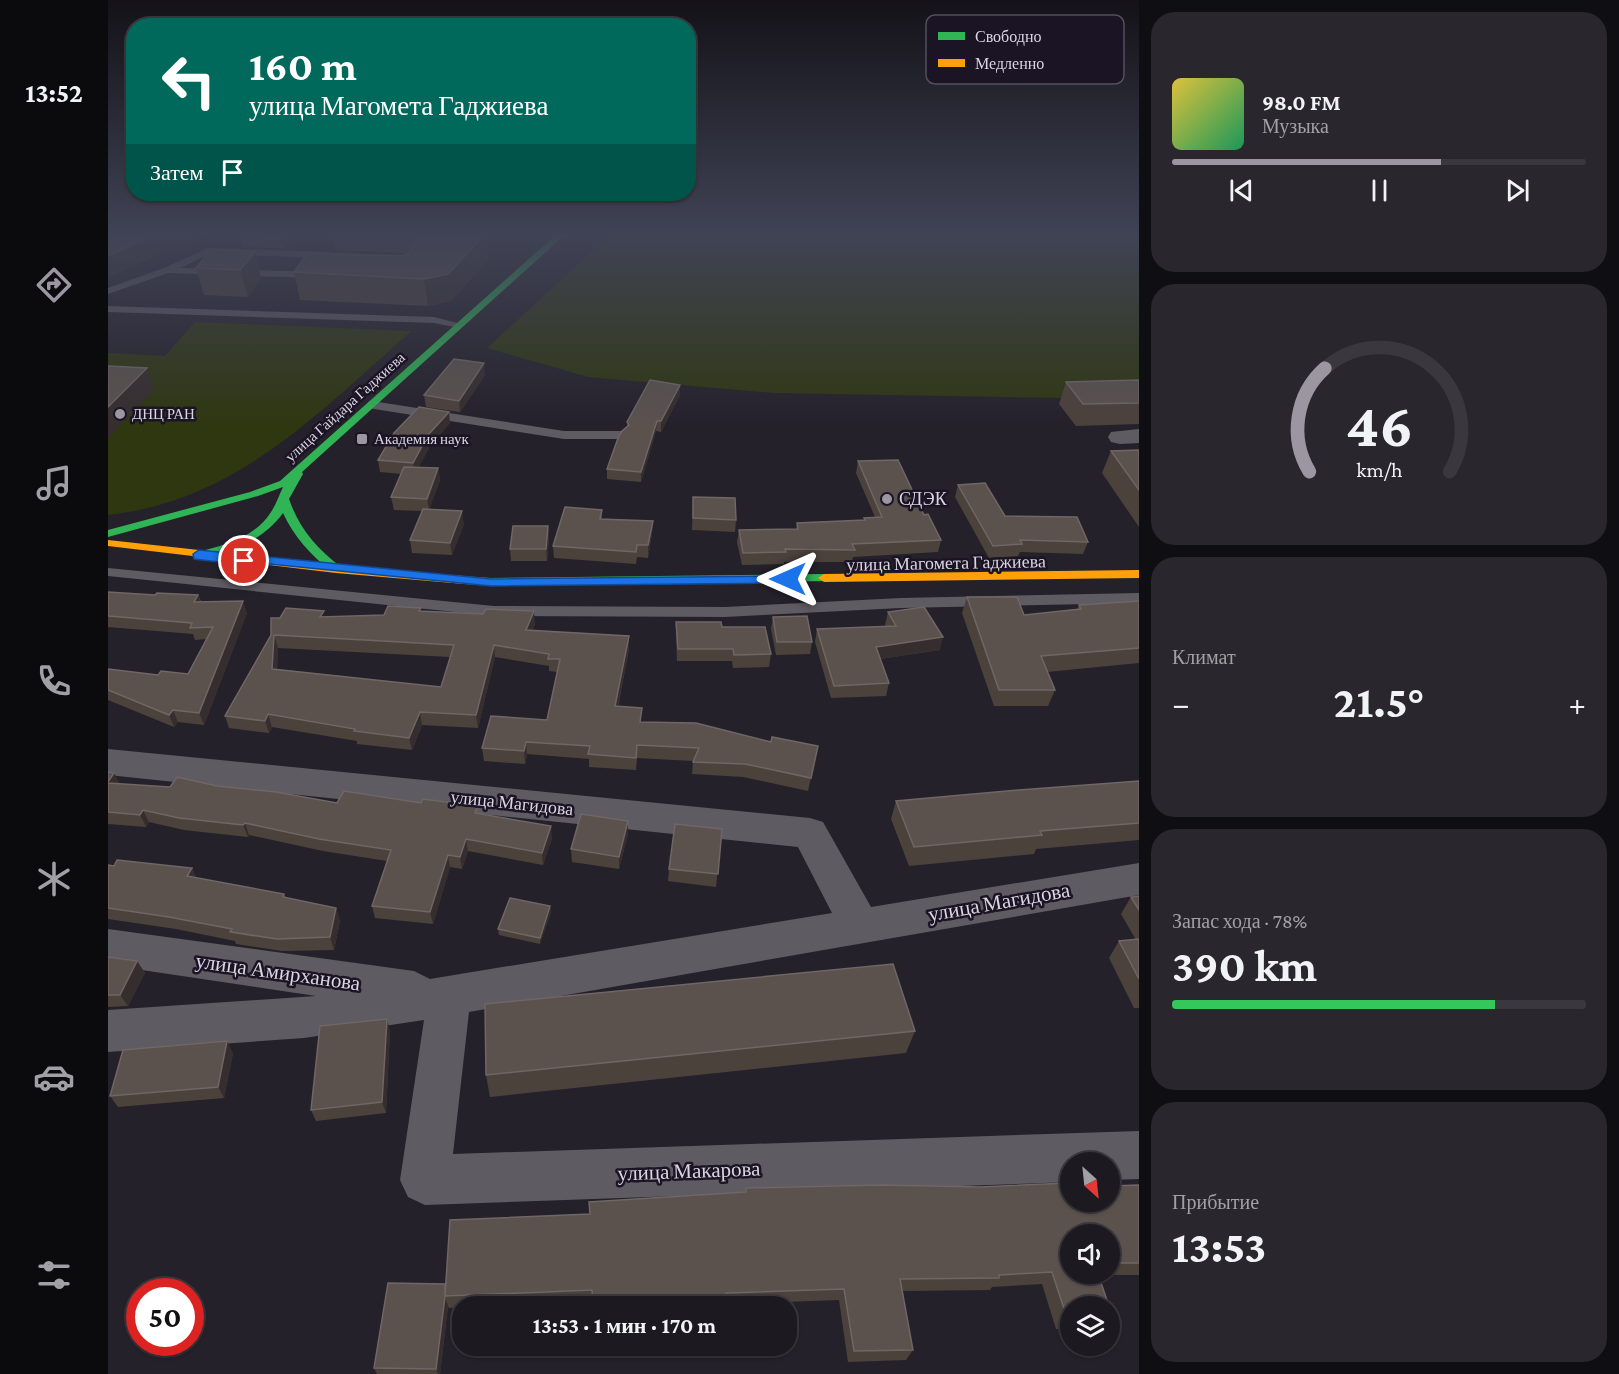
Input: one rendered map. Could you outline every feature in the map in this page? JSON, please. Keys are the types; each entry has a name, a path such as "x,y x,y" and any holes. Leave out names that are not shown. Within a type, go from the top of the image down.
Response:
{"main road":[{"name":"улица Гайдара Гаджиева","path":"108,534 254,494 284,483 375,405 493,296"},
{"name":"улица Гайдара Гаджиева","path":"283,499 287,484 495,296"},
{"path":"216,518 254,494"},
{"path":"201,552 250,539 263,531 272,520 283,499"},
{"path":"283,499 290,523 306,546 336,569"},
{"name":"улица Магомета Гаджиева","path":"108,545 201,552 490,585 1139,576"},
{"name":"улица Магомета Гаджиева","path":"201,552 336,569 491,582 1139,576"}],"street":[{"name":"улица Магидова","path":"108,762 810,833 860,926"},
{"name":"улица Магидова","path":"108,1031 304,1018 448,996 1139,879"},
{"name":"улица Амирханова","path":"108,947 448,996"},
{"name":"улица Макарова","path":"448,996 425,1180 1139,1155"}],"lane":[{"path":"108,309 434,320 460,325"},
{"path":"375,405 564,435 621,435"},
{"path":"108,572 494,611 726,612 901,603 1139,598"}],"green space":[{"path":"543,296 1139,296 1139,395 1067,398 774,393 588,377 487,348"},
{"path":"195,322 412,331 309,421 274,448 237,472 198,491 155,506 108,515 108,353 165,356"}],"building":[{"path":"454,359 484,363 459,401 424,395"},
{"path":"108,366 147,368 108,407"},
{"path":"650,380 680,385 661,421 657,421 641,472 607,469 618,438 629,425 627,422"},
{"path":"1139,380 1139,403 1083,404 1066,382"},
{"path":"419,407 449,412 428,435 413,463 378,460 394,433"},
{"path":"1139,450 1139,490 1111,451"},
{"path":"898,460 924,515 928,514 941,540 852,544 855,550 785,549 786,552 743,553 739,530 798,529 797,523 882,517 858,461"},
{"path":"404,467 438,468 427,499 391,497"},
{"path":"985,483 1005,516 1077,517 1088,542 1020,540 1022,544 993,546 958,485"},
{"path":"693,497 735,498 736,520 693,518"},
{"path":"565,507 602,510 600,519 653,521 648,545 637,545 636,552 553,546"},
{"path":"423,509 462,511 450,543 410,540"},
{"path":"513,526 548,526 546,549 510,549"},
{"path":"108,592 198,595 194,602 243,601 199,713 173,710 169,715 108,690 108,669 158,675 161,671 188,674 213,627 190,628 192,623 108,616"},
{"path":"967,597 1017,597 1024,615 1081,609 1079,605 1139,601 1139,648 1041,656 1055,690 999,690"},
{"path":"388,606 421,608 419,611 483,614 486,609 534,611 526,630 629,636 615,706 642,708 640,722 696,723 771,742 772,737 818,746 811,778 745,764 693,762 699,748 637,745 636,758 588,754 590,746 526,742 524,751 482,748 491,716 547,720 560,659 548,659 549,654 494,645 476,715 420,712 409,738 354,731 355,729 268,714 265,721 225,716 271,635 271,618 280,618 286,608 324,611 320,617 384,615","holes":["274,635 454,645 441,687 272,669"]},
{"path":"924,607 943,637 876,647 889,683 834,686 817,629 896,626 888,612"},
{"path":"807,616 812,642 777,642 773,617"},
{"path":"676,622 721,622 722,627 765,627 771,654 734,655 733,649 678,649"},
{"path":"108,772 114,773 108,782"},
{"path":"177,777 217,786 276,792 337,803 344,791 421,803 423,799 477,806 475,813 551,826 542,853 466,839 460,857 448,855 430,912 372,906 391,850 319,839 245,823 243,825 179,818 143,810 140,815 108,812 108,783 170,787"},
{"path":"1139,781 1139,823 1040,831 1042,835 914,847 896,801 1019,790"},
{"path":"581,814 628,821 619,857 571,849"},
{"path":"675,824 722,829 718,874 669,869"},
{"path":"117,860 192,868 187,876 284,894 283,897 336,908 330,937 277,939 230,932 232,929 169,917 108,908 108,865 114,866"},
{"path":"1139,896 1139,910 1131,897"},
{"path":"510,898 550,906 540,938 498,929"},
{"path":"1139,939 1139,979 1119,941"},
{"path":"108,957 137,961 120,995 108,995"},
{"path":"893,964 915,1031 486,1075 485,1004"},
{"path":"387,1019 382,1102 311,1110 320,1026"},
{"path":"227,1041 218,1087 110,1096 123,1050"},
{"path":"1060,1183 1060,1212 1120,1212 1120,1186 1139,1185 1139,1263 1120,1263 1120,1224 1060,1224 1060,1284 1101,1284 1106,1296 1060,1297 1052,1272 999,1275 999,1278 900,1279 913,1350 854,1351 844,1289 726,1293 726,1296 592,1296 592,1290 445,1296 450,1220 590,1214 589,1202 746,1192 746,1188 882,1185 980,1187"},
{"path":"388,1283 445,1284 436,1369 374,1368"}],"traffic: fast":[{"path":"108,534 254,494 284,483 492,296"},
{"path":"198,556 243,541 263,529 278,511 298,474"},
{"path":"283,499 297,530 318,554 336,569"},
{"path":"464,580 491,582 824,578"}],"traffic: slow":[{"path":"108,543 336,569 464,580"},
{"path":"824,578 1139,574"}],"place":[{"name":"ДНЦ РАН","path":"120,414"},
{"name":"Академия наук","path":"362,439"},
{"name":"СДЭК","path":"887,499"}],"route":[{"path":"244,561 198,556 199,554 336,569 491,582 788,579"}]}
